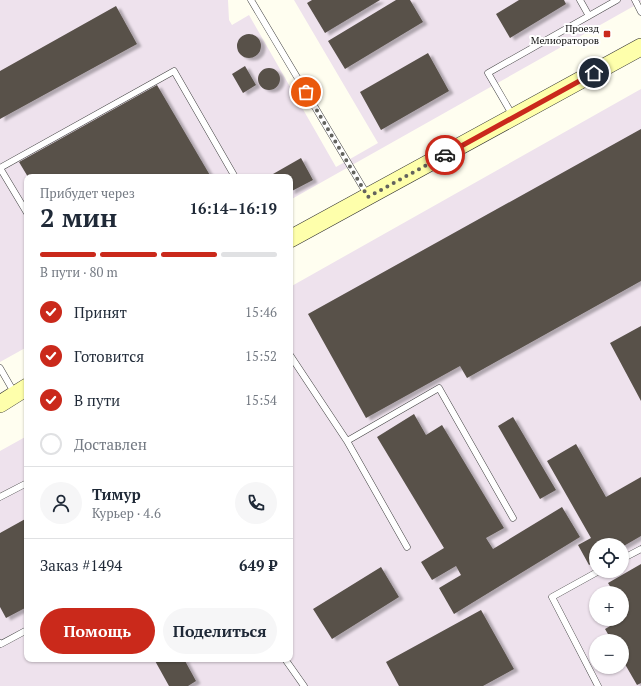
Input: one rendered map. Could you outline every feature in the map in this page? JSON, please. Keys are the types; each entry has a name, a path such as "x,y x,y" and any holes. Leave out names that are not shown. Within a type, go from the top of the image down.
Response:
{"street":[{"path":"293,237 641,47"},
{"path":"0,404 21,391"}],"lane":[{"path":"251,0 368,197"},
{"path":"580,0 589,16"},
{"path":"514,117 488,73 616,0"},
{"path":"635,0 641,12"},
{"path":"24,208 0,168 174,70 233,174"},
{"path":"293,360 347,442 407,547"},
{"path":"0,368 21,391"},
{"path":"347,442 439,388 513,518"},
{"path":"0,497 24,485"},
{"path":"629,555 641,549"},
{"path":"589,577 552,597 598,686"},
{"path":"0,643 1,644 24,632"},
{"path":"287,662 304,686"}],"shaded area":[{"path":"0,0 228,0 229,20 232,25 249,15 336,167 378,143 294,0 641,0 641,2 293,198 293,174 24,174 24,349 0,362"},
{"path":"641,89 641,686 0,686 0,451 24,438 24,662 293,662 293,285"}],"building":[{"path":"312,0 380,0 325,33 307,3"},
{"path":"396,0 410,0 423,22 345,69 328,41"},
{"path":"519,0 564,0 566,4 510,38 496,14"},
{"path":"116,6 137,44 0,119 0,71"},
{"path":"249,34 257,38 261,46 257,54 249,58 241,54 237,46 241,38"},
{"path":"428,53 449,91 381,130 360,92"},
{"path":"245,66 256,85 243,93 232,74"},
{"path":"265,68 273,68 280,75 280,83 273,90 265,90 258,83 258,75"},
{"path":"157,85 209,174 26,174 19,162"},
{"path":"641,129 641,281 467,378 460,366 366,418 308,314"},
{"path":"301,158 313,180 293,190 293,174 273,174"},
{"path":"641,326 641,401 610,343"},
{"path":"414,414 426,435 442,425 504,528 486,538 493,549 562,507 580,537 454,614 439,588 461,575 456,566 432,580 421,562 444,548 377,437"},
{"path":"513,417 556,490 540,499 498,426"},
{"path":"576,444 606,497 641,477 641,536 629,543 629,538 591,538 547,461"},
{"path":"24,520 24,609 6,618 0,607 0,533"},
{"path":"589,539 589,565 578,545"},
{"path":"641,564 641,683 637,685 629,671 629,634 608,634 605,629 610,626 629,626 629,586 610,586 608,583 617,578 629,578 629,571"},
{"path":"381,567 399,597 332,639 313,609"},
{"path":"481,610 514,669 483,686 399,686 386,662"},
{"path":"156,662 186,662 196,681 188,686 169,686"}],"way so far":[{"path":"306,92 368,197 445,155"}],"place":[{"name":"Проезд Мелиораторов","path":"607,34"}],"route":[{"path":"445,155 594,73"}]}
